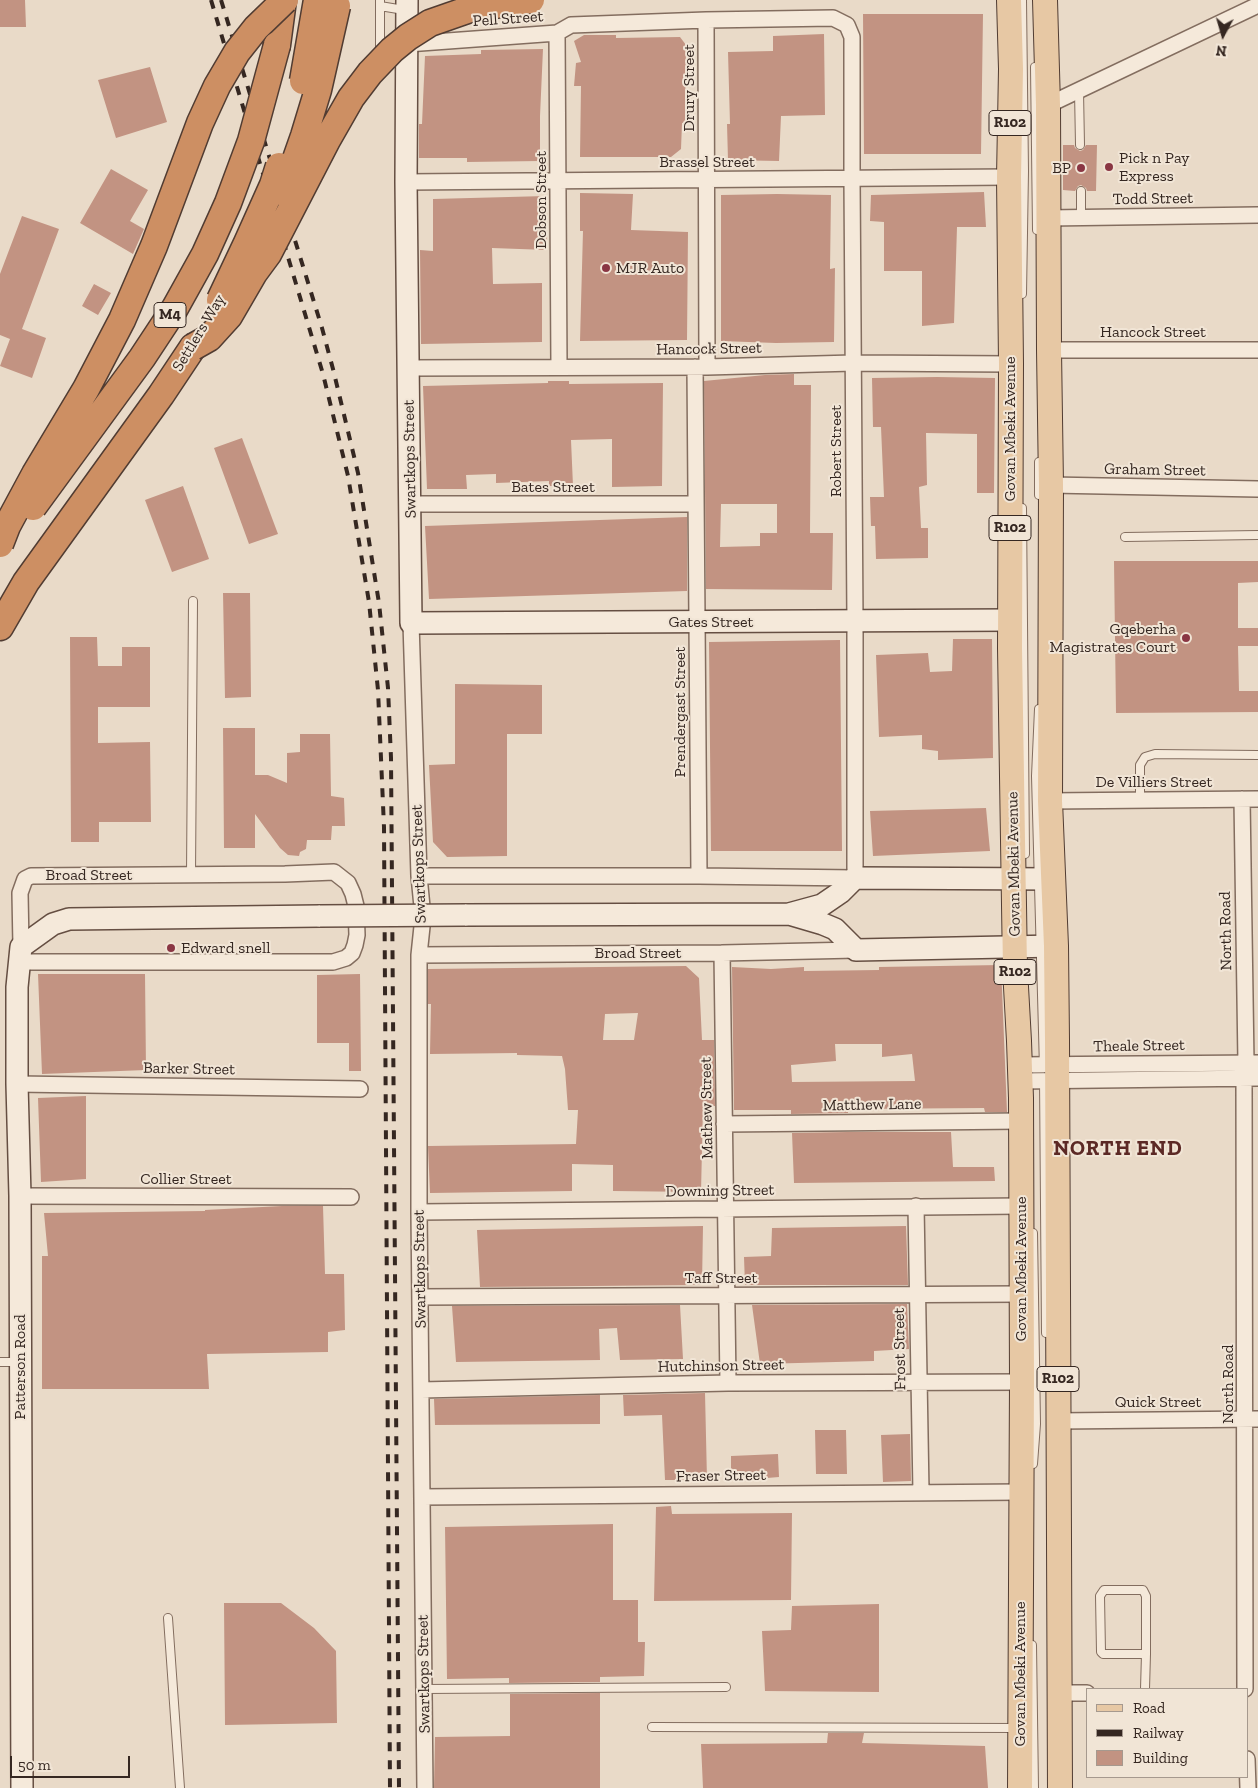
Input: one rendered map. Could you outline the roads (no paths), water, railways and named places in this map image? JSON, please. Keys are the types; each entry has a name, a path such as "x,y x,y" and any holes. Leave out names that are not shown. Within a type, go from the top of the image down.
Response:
{"highway":[{"path":"274,0 277,45"},
{"path":"0,544 7,526 86,389 122,320 154,246 200,123 217,86 237,52 256,28 284,0"},
{"name":"Settlers Way","path":"0,552 142,358 175,308 205,254 228,203 251,141 277,45 284,0"},
{"path":"193,347 209,338 229,316 254,273 268,254 351,98 370,73 392,50 423,28 450,16 473,8 531,0"},
{"path":"254,273 260,251 287,187 318,90 331,2"},
{"name":"Settlers Way","path":"0,627 26,582 161,396 193,347 231,279 273,184 290,133 309,53 331,2"}],"main road":[{"name":"Govan Mbeki Avenue","path":"1010,0 1011,620 1029,878 1037,1073 1058,1420 1060,1788"},
{"name":"Govan Mbeki Avenue","path":"1020,1788 1026,1482 1022,1382 1021,1121 1037,1073 1029,878 1050,801 1045,494 1049,350 1043,228 1048,105 1045,0"}],"street":[{"name":"Swartkops Street","path":"406,5 411,624 419,876 423,916 419,955 419,1212 425,1788"},
{"path":"1048,105 1258,5"},
{"name":"Pell Street","path":"407,44 557,33 571,25 833,18 847,25"},
{"name":"Drury Street","path":"701,367 707,180 706,20"},
{"name":"Robert Street","path":"847,25 852,37 855,621 854,878"},
{"name":"Dobson Street","path":"557,33 559,368"},
{"name":"Brassel Street","path":"406,182 1009,177"},
{"name":"Todd Street","path":"1043,228 1081,217 1258,215"},
{"name":"Hancock Street","path":"1049,350 1258,350"},
{"name":"Hancock Street","path":"408,368 701,367 853,363 1011,364"},
{"name":"Prendergast Street","path":"698,876 696,504 701,367"},
{"name":"Graham Street","path":"1045,494 1258,489"},
{"name":"Bates Street","path":"410,504 696,504"},
{"name":"Gates Street","path":"411,624 1011,620"},
{"name":"North Road","path":"1242,799 1252,1063"},
{"name":"De Villiers Street","path":"1050,801 1258,799"},
{"name":"Broad Street","path":"334,872 348,883 353,894 357,935 355,945 352,953 346,958 333,962 20,954 20,893 26,879 31,876 334,872"},
{"path":"419,876 1029,878"},
{"path":"20,954 53,924 68,919 789,914 822,905 841,892 854,878"},
{"path":"789,914 835,929 856,950"},
{"name":"Broad Street","path":"419,955 722,953 1031,946"},
{"name":"Mathew Street","path":"722,953 728,1383"},
{"name":"Patterson Road","path":"20,954 17,987 20,1196 10,1362 22,1788"},
{"name":"Theale Street","path":"1037,1073 1252,1063"},
{"name":"Theale Street","path":"1037,1073 1251,1078"},
{"name":"North Road","path":"1246,1688 1252,1419 1251,1078"},
{"name":"Barker Street","path":"17,1084 360,1088"},
{"name":"Matthew Lane","path":"724,1124 1021,1121"},
{"name":"Collier Street","path":"20,1196 352,1197"},
{"name":"Frost Street","path":"916,1206 920,1492"},
{"name":"Downing Street","path":"419,1212 1021,1206"},
{"name":"Taff Street","path":"420,1297 1021,1294"},
{"name":"Hutchinson Street","path":"421,1390 728,1383 1022,1382"},
{"name":"Quick Street","path":"1058,1420 1252,1419"},
{"name":"Fraser Street","path":"422,1497 920,1492 1026,1482"},
{"path":"1060,1693 1086,1692"}],"lane":[{"path":"1022,0 1024,171 1022,303"},
{"path":"379,74 380,3 406,5"},
{"path":"1035,62 1043,228"},
{"path":"1079,91 1080,145"},
{"path":"1081,191 1081,217"},
{"path":"1039,453 1045,494"},
{"path":"1022,502 1029,878"},
{"path":"1125,537 1258,535"},
{"path":"191,875 193,601"},
{"path":"1029,878 1039,697"},
{"path":"1140,800 1140,765 1145,757 1156,754 1258,755"},
{"path":"1037,1073 1046,1338"},
{"path":"1026,1482 1036,1424 1033,1227"},
{"path":"1145,1688 1146,1654 1146,1596 1145,1592 1140,1590 1104,1590 1100,1596 1101,1652 1104,1654 1146,1654"},
{"path":"168,1618 180,1788"},
{"path":"1032,1638 1034,1788"},
{"path":"424,1689 726,1687"},
{"path":"652,1727 1020,1728"}],"railway":[{"path":"211,0 323,374 348,476 369,602 378,690 384,827 390,1788"},
{"path":"221,0 333,369 358,473 379,603 388,688 391,758 399,1788"}],"place":[{"name":"Pick n Pay Express","path":"1109,167"},
{"name":"BP","path":"1081,168"},
{"name":"MJR Auto","path":"606,268"},
{"name":"Gqeberha Magistrates Court","path":"1186,638"},
{"name":"Edward snell","path":"171,948"}],"district":[{"name":"NORTH END","path":"1118,1149"}]}
